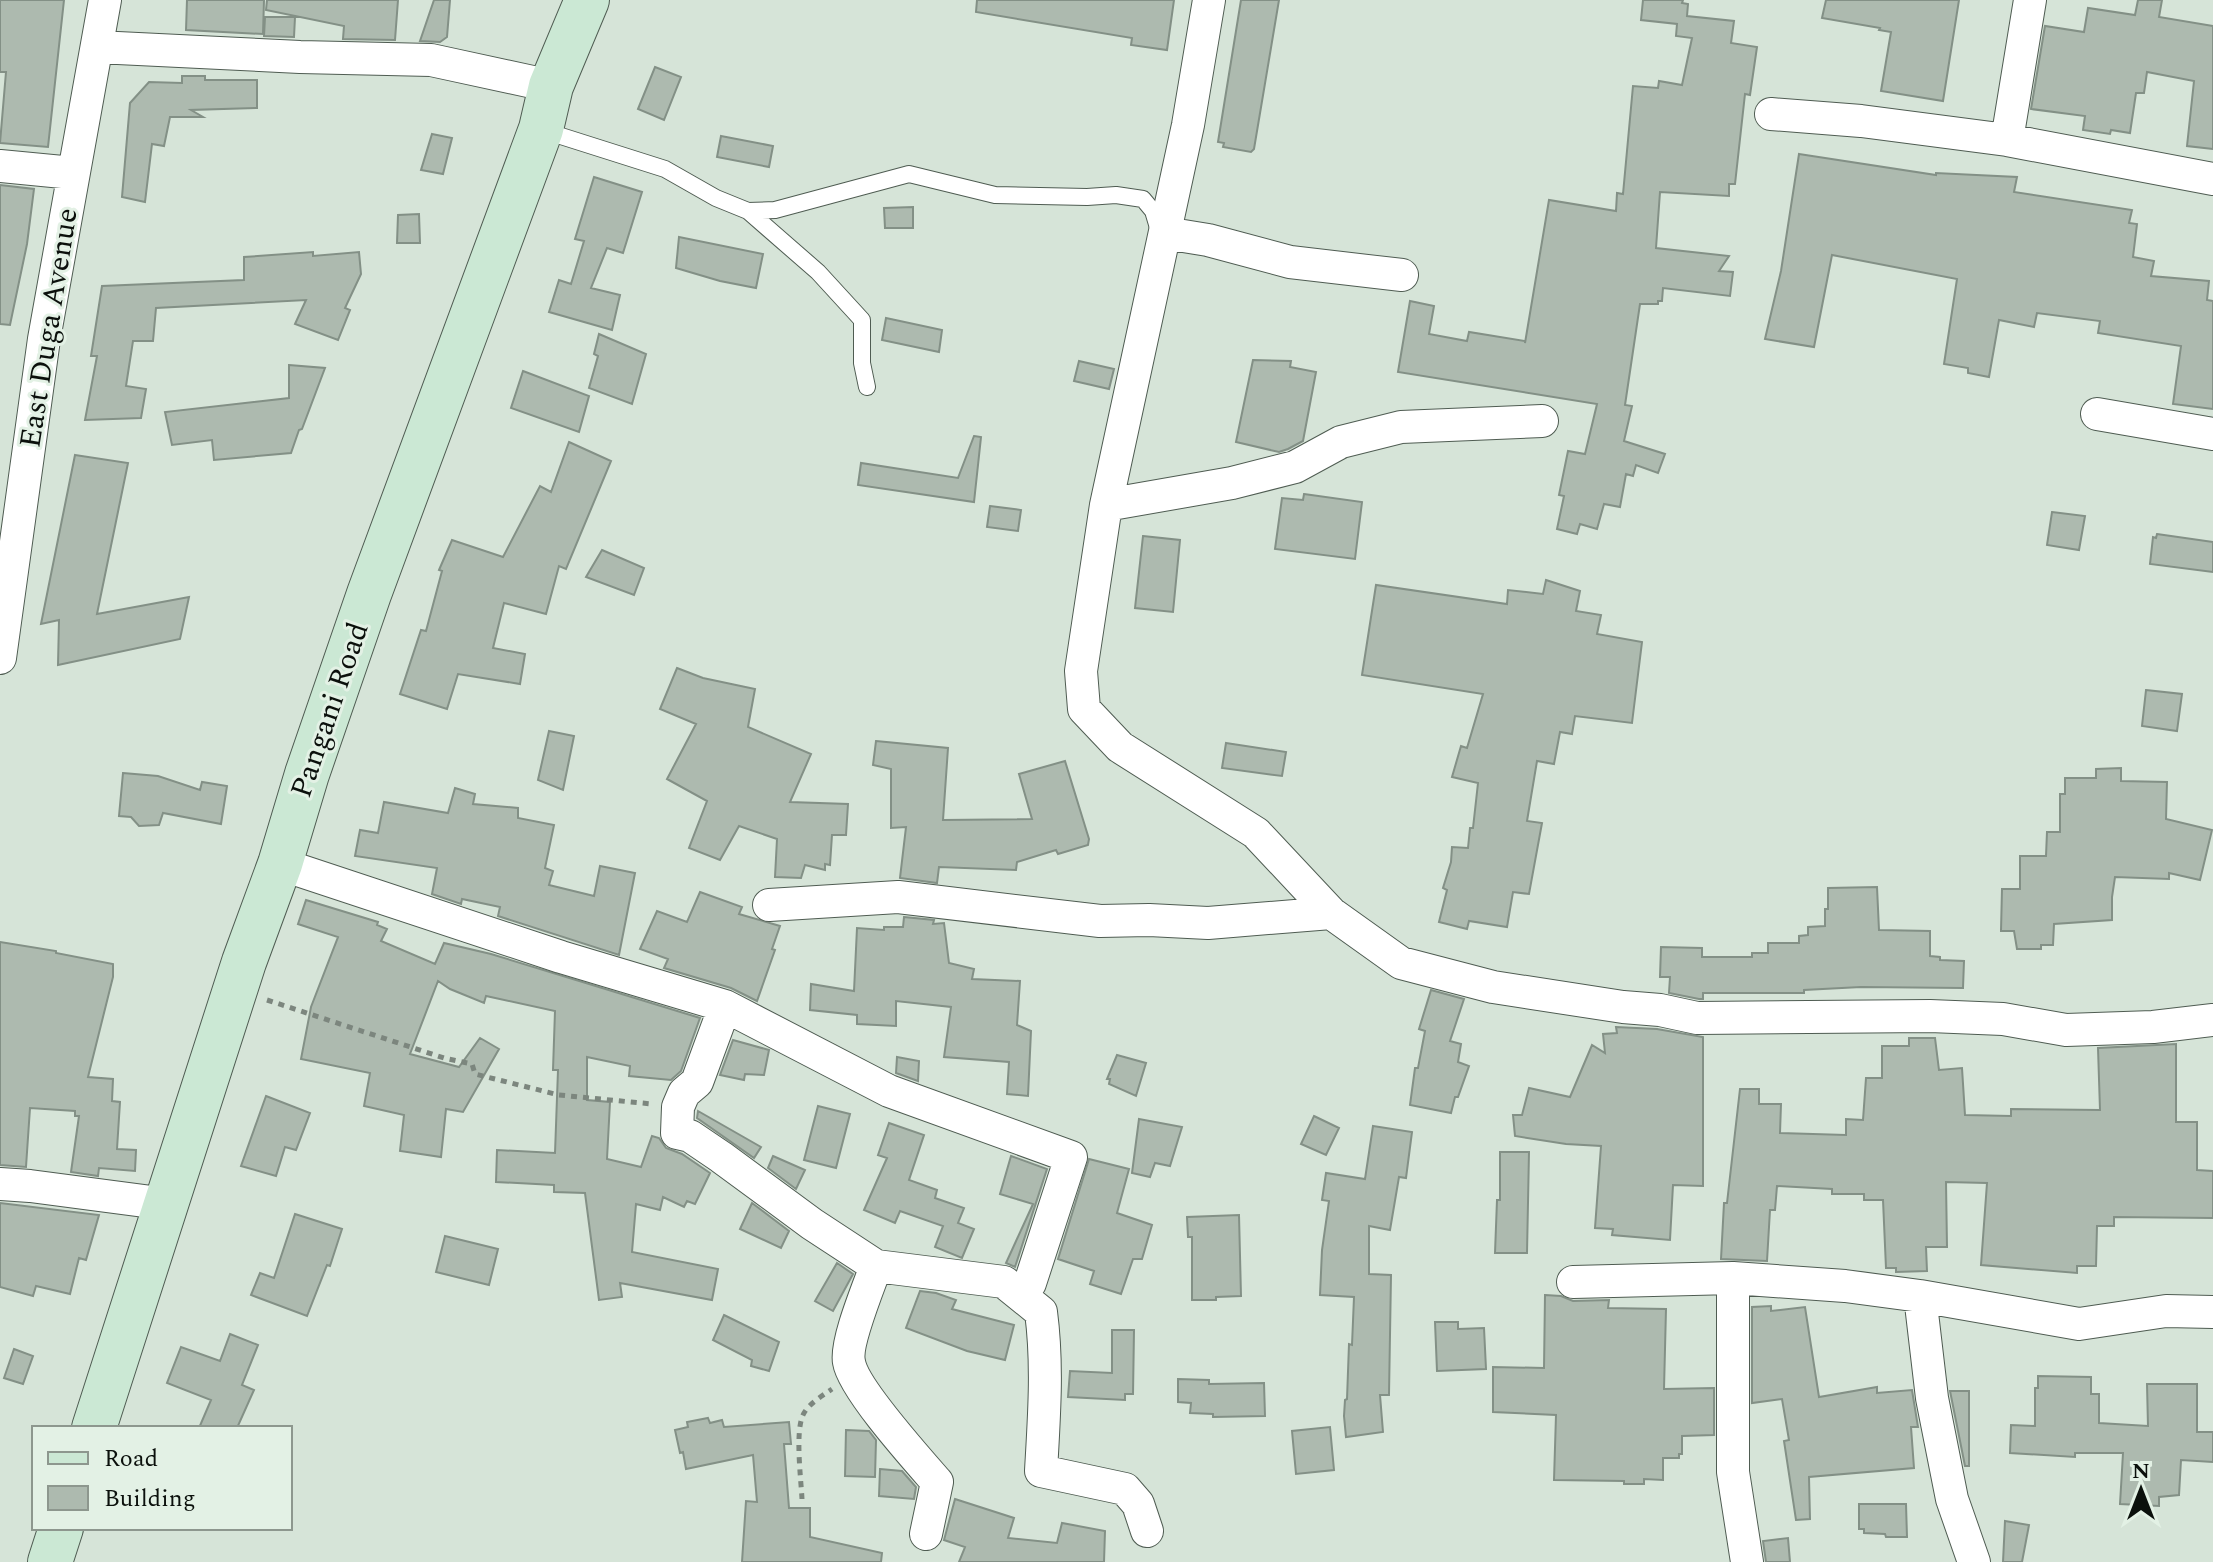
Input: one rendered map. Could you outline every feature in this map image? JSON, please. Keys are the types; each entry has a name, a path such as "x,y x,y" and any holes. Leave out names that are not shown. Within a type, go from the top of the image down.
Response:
{"main road":[{"name":"Pangani Road","path":"95,1426 235,990 369,594 541,129 551,86 587,0"},
{"path":"50,1562 60,1530"}],"street":[{"name":"East Duga Avenue","path":"0,658 44,339 105,0"},
{"path":"1209,0 1188,125 1106,505 1081,671 1084,709 1120,747 1256,833 1331,913 1401,963 1493,987 1697,1018 1930,1016 2003,1019 2066,1030 2153,1027 2213,1020"},
{"path":"2007,140 2030,0"},
{"path":"97,47 431,60 551,86"},
{"path":"1771,114 1861,121 2007,140 2213,179"},
{"path":"0,166 73,173"},
{"path":"1165,233 1208,240 1290,262 1402,275"},
{"path":"2097,414 2213,434"},
{"path":"1106,505 1232,483 1295,467 1341,442 1401,427 1542,421"},
{"path":"280,864 561,957 725,1006 889,1091 1071,1157 1030,1283 1022,1296"},
{"path":"769,905 898,897 1100,921 1208,923 1331,913"},
{"path":"725,1006 697,1082 684,1093 678,1107 677,1133 690,1136 711,1150 812,1224 876,1266 1004,1282 1041,1312 1045,1340 1041,1471 1125,1489 1138,1504 1147,1531"},
{"path":"0,1184 167,1204"},
{"path":"876,1266 852,1338 848,1362 865,1393 937,1482 926,1534"},
{"path":"1573,1282 1733,1278 1845,1286 2079,1324 2166,1311 2213,1312"},
{"path":"1733,1278 1733,1472 1747,1562"},
{"path":"1920,1296 1932,1398 1952,1499 1974,1562"}],"lane":[{"path":"541,129 665,169 716,198 748,211 818,272 862,320 862,363 867,387"},
{"path":"748,211 775,210 909,174 995,195 1116,195 1143,199 1153,211 1159,231 1165,233"}],"path":[{"path":"235,990 444,1058 472,1064 475,1074 559,1095 678,1107"},
{"path":"802,1499 802,1416 818,1398 835,1388 848,1362"}],"building":[{"path":"0,0 64,0 48,147 0,143 6,72 0,72"},
{"path":"187,0 264,0 263,34 186,30"},
{"path":"267,0 398,0 395,40 343,39 344,26 266,10"},
{"path":"434,0 450,0 447,37 440,42 420,41"},
{"path":"977,0 1174,0 1167,50 1131,45 1132,38 976,12"},
{"path":"1241,0 1279,0 1254,149 1251,152 1223,147 1224,143 1218,142"},
{"path":"1643,0 1683,0 1682,3 1688,4 1687,16 1734,21 1731,43 1757,47 1750,95 1745,94 1735,184 1729,184 1729,196 1660,192 1656,248 1729,256 1719,271 1733,272 1730,296 1663,288 1662,301 1658,304 1640,304 1625,405 1632,406 1624,441 1665,454 1658,473 1636,465 1633,476 1626,474 1620,507 1604,504 1597,529 1580,524 1577,534 1557,529 1564,496 1559,495 1568,451 1585,454 1597,404 1398,372 1410,301 1434,306 1429,334 1467,341 1469,332 1525,343 1549,200 1616,211 1617,193 1623,194 1633,86 1658,88 1659,81 1682,85 1692,38 1676,36 1677,24 1641,20"},
{"path":"1826,0 1959,0 1943,101 1881,91 1891,32 1822,18"},
{"path":"2138,0 2162,0 2159,17 2213,26 2213,149 2187,146 2194,81 2147,72 2144,93 2136,93 2130,133 2083,130 2085,116 2031,109 2045,26 2084,32 2088,8 2135,15"},
{"path":"265,17 295,17 294,37 264,36"},
{"path":"655,67 681,77 664,120 638,109"},
{"path":"182,76 205,76 205,80 257,80 257,108 191,110 203,117 170,117 164,146 152,144 145,202 122,197 130,103 149,82 182,83"},
{"path":"432,134 452,138 443,174 421,170"},
{"path":"721,136 773,146 769,167 717,157"},
{"path":"1799,154 1936,175 2017,177 2014,192 2132,210 2129,223 2137,224 2133,257 2154,261 2151,276 2209,281 2207,300 2213,301 2213,409 2173,404 2181,346 2098,333 2100,321 2037,313 2034,327 1999,320 1989,377 1968,373 1968,368 1944,364 1957,279 1832,255 1814,347 1765,339 1781,271"},
{"path":"594,177 642,192 623,253 607,248 591,288 620,295 612,330 549,312 559,280 571,284 584,241 575,239"},
{"path":"0,185 34,189 27,244 10,325 0,324"},
{"path":"913,207 913,228 885,228 884,208"},
{"path":"419,214 420,243 397,243 398,215"},
{"path":"679,237 763,254 756,288 676,268"},
{"path":"313,252 313,256 359,252 361,274 345,308 350,310 338,340 295,324 306,300 156,308 153,341 133,341 126,386 146,389 141,418 85,420 97,356 91,356 102,286 244,280 244,257"},
{"path":"886,318 942,330 939,352 882,340"},
{"path":"599,334 646,354 632,404 589,388 598,356 594,354"},
{"path":"1253,360 1291,361 1290,367 1316,372 1303,441 1288,449 1279,452 1236,442"},
{"path":"1079,361 1114,369 1109,389 1074,381"},
{"path":"289,365 325,368 291,453 214,460 212,440 172,445 165,412 289,398"},
{"path":"523,371 589,396 579,432 511,408"},
{"path":"974,436 981,437 974,502 858,485 861,463 958,478"},
{"path":"569,442 611,461 566,569 559,566 546,614 504,603 493,648 525,654 520,684 458,674 447,709 400,694 421,630 426,631 442,571 439,570 452,540 503,557 540,486 551,492"},
{"path":"75,455 128,463 97,614 189,597 180,639 58,665 59,620 41,624"},
{"path":"1304,494 1362,502 1355,559 1275,549 1282,498 1303,500"},
{"path":"990,506 1021,510 1018,531 987,527"},
{"path":"2052,512 2085,516 2079,550 2047,545"},
{"path":"2157,534 2213,542 2213,572 2150,564 2153,537 2156,538"},
{"path":"1143,536 1180,540 1173,612 1135,608"},
{"path":"602,550 644,568 634,595 586,577"},
{"path":"1546,580 1580,591 1576,611 1601,615 1597,634 1642,642 1632,723 1575,716 1572,734 1560,732 1554,764 1537,761 1527,821 1542,823 1529,894 1513,892 1507,927 1469,921 1467,929 1439,922 1447,890 1443,888 1452,847 1468,848 1470,828 1473,828 1478,783 1452,777 1461,746 1467,748 1483,694 1362,675 1376,585 1507,604 1508,590 1543,594"},
{"path":"677,668 703,678 755,689 748,727 811,754 790,802 848,804 846,835 832,835 830,865 825,864 825,870 805,865 801,878 775,877 777,839 739,826 720,860 689,848 707,801 667,779 696,724 660,709"},
{"path":"2146,690 2182,694 2177,731 2142,726"},
{"path":"549,731 574,736 563,790 538,780"},
{"path":"876,741 948,748 943,820 1032,819 1019,774 1065,761 1089,839 1088,845 1058,854 1056,850 1017,862 1016,870 939,867 937,883 900,878 906,827 891,828 891,769 873,765"},
{"path":"1226,743 1286,752 1282,776 1222,768"},
{"path":"2121,768 2121,781 2167,782 2166,819 2212,830 2200,880 2169,873 2169,879 2115,877 2112,920 2054,924 2053,945 2041,945 2041,949 2017,949 2014,931 2001,931 2002,889 2020,889 2020,856 2046,856 2047,832 2060,832 2060,794 2065,794 2065,778 2096,778 2096,769"},
{"path":"123,773 158,776 200,790 202,782 227,786 221,824 163,813 159,825 139,826 131,817 119,816"},
{"path":"455,788 475,794 473,804 518,808 518,818 554,825 545,868 553,871 549,885 594,896 600,866 635,873 619,955 498,916 500,907 462,899 461,904 432,894 437,868 355,856 360,830 378,833 384,802 448,813"},
{"path":"1877,887 1879,930 1930,931 1930,956 1940,957 1940,960 1964,961 1963,988 1861,987 1804,990 1804,993 1703,993 1703,999 1699,999 1669,993 1670,977 1660,977 1661,947 1702,948 1702,957 1752,957 1752,953 1768,953 1768,943 1799,943 1799,936 1808,935 1808,927 1825,926 1828,888"},
{"path":"700,892 742,907 739,914 780,926 757,1001 731,988 664,968 668,959 640,949 657,911 687,922"},
{"path":"306,900 378,922 377,925 387,929 381,941 435,964 444,943 491,954 700,1018 681,1071 671,1080 629,1076 630,1066 587,1057 587,1100 610,1102 607,1159 641,1167 652,1136 659,1138 666,1148 682,1154 710,1173 695,1204 687,1201 684,1207 663,1197 660,1210 636,1204 632,1252 718,1269 712,1300 620,1283 622,1297 599,1300 585,1193 554,1192 554,1185 496,1182 497,1150 555,1153 558,1070 553,1070 555,1011 486,996 484,1003 438,981 410,1054 459,1067 480,1038 499,1049 463,1112 446,1109 441,1157 400,1151 404,1115 364,1106 370,1073 301,1059 311,1007 338,937 298,924"},
{"path":"904,917 934,920 933,924 944,923 949,963 974,969 972,979 1020,981 1017,1025 1031,1031 1028,1096 1007,1094 1009,1062 944,1057 951,1007 896,1001 896,1026 857,1024 857,1015 810,1010 811,984 854,991 857,928 884,930 884,927 903,927"},
{"path":"0,942 113,964 113,977 88,1077 113,1079 112,1101 120,1102 117,1149 136,1150 135,1171 99,1168 98,1176 71,1172 79,1116 75,1116 75,1111 30,1108 26,1167 0,1165"},
{"path":"1431,990 1464,999 1450,1041 1461,1044 1458,1062 1469,1066 1451,1113 1410,1105 1415,1068 1418,1068 1425,1031 1419,1029"},
{"path":"1616,1027 1657,1029 1703,1037 1703,1186 1673,1185 1670,1240 1612,1235 1613,1229 1595,1228 1601,1146 1515,1136 1513,1115 1522,1115 1529,1088 1570,1097 1592,1045 1605,1053 1603,1034 1617,1033"},
{"path":"1909,1038 1935,1038 1939,1070 1962,1068 1965,1115 2011,1116 2011,1109 2100,1110 2098,1048 2176,1044 2176,1122 2197,1122 2197,1170 2213,1171 2213,1218 2114,1217 2114,1226 2097,1226 2096,1266 2077,1266 2077,1273 1981,1265 1987,1183 1946,1182 1947,1247 1926,1247 1927,1271 1896,1272 1896,1268 1886,1268 1883,1200 1864,1200 1864,1194 1832,1194 1832,1189 1777,1186 1775,1210 1770,1210 1767,1261 1721,1259 1724,1203 1727,1203 1740,1089 1759,1089 1759,1104 1781,1104 1780,1133 1846,1135 1846,1119 1863,1120 1866,1078 1882,1078 1882,1046 1909,1046"},
{"path":"733,1040 769,1050 764,1075 745,1074 744,1080 720,1075"},
{"path":"1117,1055 1146,1063 1136,1096 1109,1084 1110,1079 1107,1079"},
{"path":"897,1057 919,1061 918,1081 896,1073"},
{"path":"266,1096 310,1113 296,1150 285,1147 276,1176 241,1166"},
{"path":"818,1106 850,1114 836,1168 804,1160"},
{"path":"698,1111 761,1147 754,1158 697,1118"},
{"path":"1314,1116 1339,1128 1326,1155 1301,1144"},
{"path":"1139,1119 1182,1127 1170,1166 1155,1163 1150,1177 1132,1173"},
{"path":"889,1123 924,1135 909,1180 937,1190 935,1198 964,1208 958,1223 974,1229 962,1258 935,1247 943,1226 900,1211 895,1223 864,1210 887,1158 878,1155"},
{"path":"1373,1126 1412,1132 1406,1178 1399,1177 1390,1230 1369,1226 1369,1274 1391,1275 1389,1395 1380,1395 1383,1432 1346,1437 1344,1416 1354,1297 1320,1295 1329,1201 1322,1200 1326,1173 1365,1179"},
{"path":"1500,1152 1529,1152 1527,1253 1495,1253"},
{"path":"773,1156 805,1170 796,1189 768,1168"},
{"path":"1011,1156 1047,1169 1015,1267 1006,1263 1033,1204 1000,1194"},
{"path":"1089,1159 1129,1169 1117,1213 1152,1225 1142,1259 1133,1259 1121,1294 1090,1284 1094,1271 1058,1259"},
{"path":"0,1203 99,1215 86,1260 79,1258 70,1294 36,1286 33,1296 0,1287"},
{"path":"752,1203 789,1231 781,1248 740,1229"},
{"path":"295,1214 342,1229 330,1266 327,1265 307,1316 251,1295 260,1273 274,1278"},
{"path":"1239,1215 1241,1296 1192,1300 1192,1237 1188,1237 1187,1217"},
{"path":"445,1236 498,1249 489,1285 436,1272"},
{"path":"837,1263 853,1274 833,1311 815,1301"},
{"path":"920,1291 956,1300 952,1309 1014,1325 1005,1360 967,1351 906,1328"},
{"path":"1545,1295 1573,1301 1609,1300 1608,1308 1666,1309 1664,1389 1714,1388 1714,1435 1682,1436 1682,1454 1679,1458 1663,1458 1663,1480 1644,1479 1644,1484 1624,1484 1624,1481 1554,1480 1556,1415 1493,1412 1493,1367 1544,1368"},
{"path":"1771,1306 1771,1311 1805,1307 1819,1397 1877,1387 1877,1393 1912,1390 1918,1427 1911,1427 1914,1468 1809,1477 1810,1519 1796,1520 1784,1441 1789,1440 1782,1399 1752,1403 1752,1307"},
{"path":"724,1315 779,1342 769,1371 751,1366 752,1360 713,1340"},
{"path":"1435,1322 1458,1322 1458,1329 1484,1328 1486,1369 1437,1371"},
{"path":"1112,1330 1134,1330 1133,1394 1125,1394 1125,1400 1068,1397 1070,1371 1112,1373"},
{"path":"230,1334 258,1345 242,1385 254,1390 238,1426 200,1426 211,1400 167,1383 181,1347 220,1361"},
{"path":"14,1349 33,1356 23,1384 4,1378"},
{"path":"2038,1376 2091,1377 2091,1394 2099,1394 2099,1423 2148,1426 2147,1384 2197,1384 2197,1432 2213,1432 2213,1462 2181,1460 2179,1495 2159,1497 2159,1506 2120,1504 2123,1453 2075,1453 2075,1457 2010,1453 2011,1425 2035,1426"},
{"path":"1178,1379 1209,1380 1209,1384 1264,1383 1265,1416 1213,1417 1213,1414 1190,1413 1191,1403 1178,1402"},
{"path":"1950,1391 1969,1391 1969,1466 1965,1466"},
{"path":"708,1418 710,1423 722,1420 724,1427 789,1422 791,1444 784,1444 789,1508 810,1508 810,1537 882,1553 881,1562 742,1562 746,1501 757,1502 753,1455 686,1469 683,1452 680,1453 675,1430 688,1427 687,1422"},
{"path":"1330,1427 1334,1470 1296,1474 1292,1431"},
{"path":"846,1430 869,1431 876,1440 875,1477 845,1476"},
{"path":"880,1469 902,1471 916,1487 914,1499 879,1496"},
{"path":"955,1499 1014,1518 1008,1538 1057,1543 1062,1523 1105,1531 1104,1562 959,1562 965,1547 944,1540"},
{"path":"1859,1504 1906,1504 1907,1537 1864,1533 1864,1529 1859,1529"},
{"path":"2005,1521 2029,1525 2022,1562 2003,1562"},
{"path":"1788,1538 1790,1562 1766,1562 1763,1541"}]}
